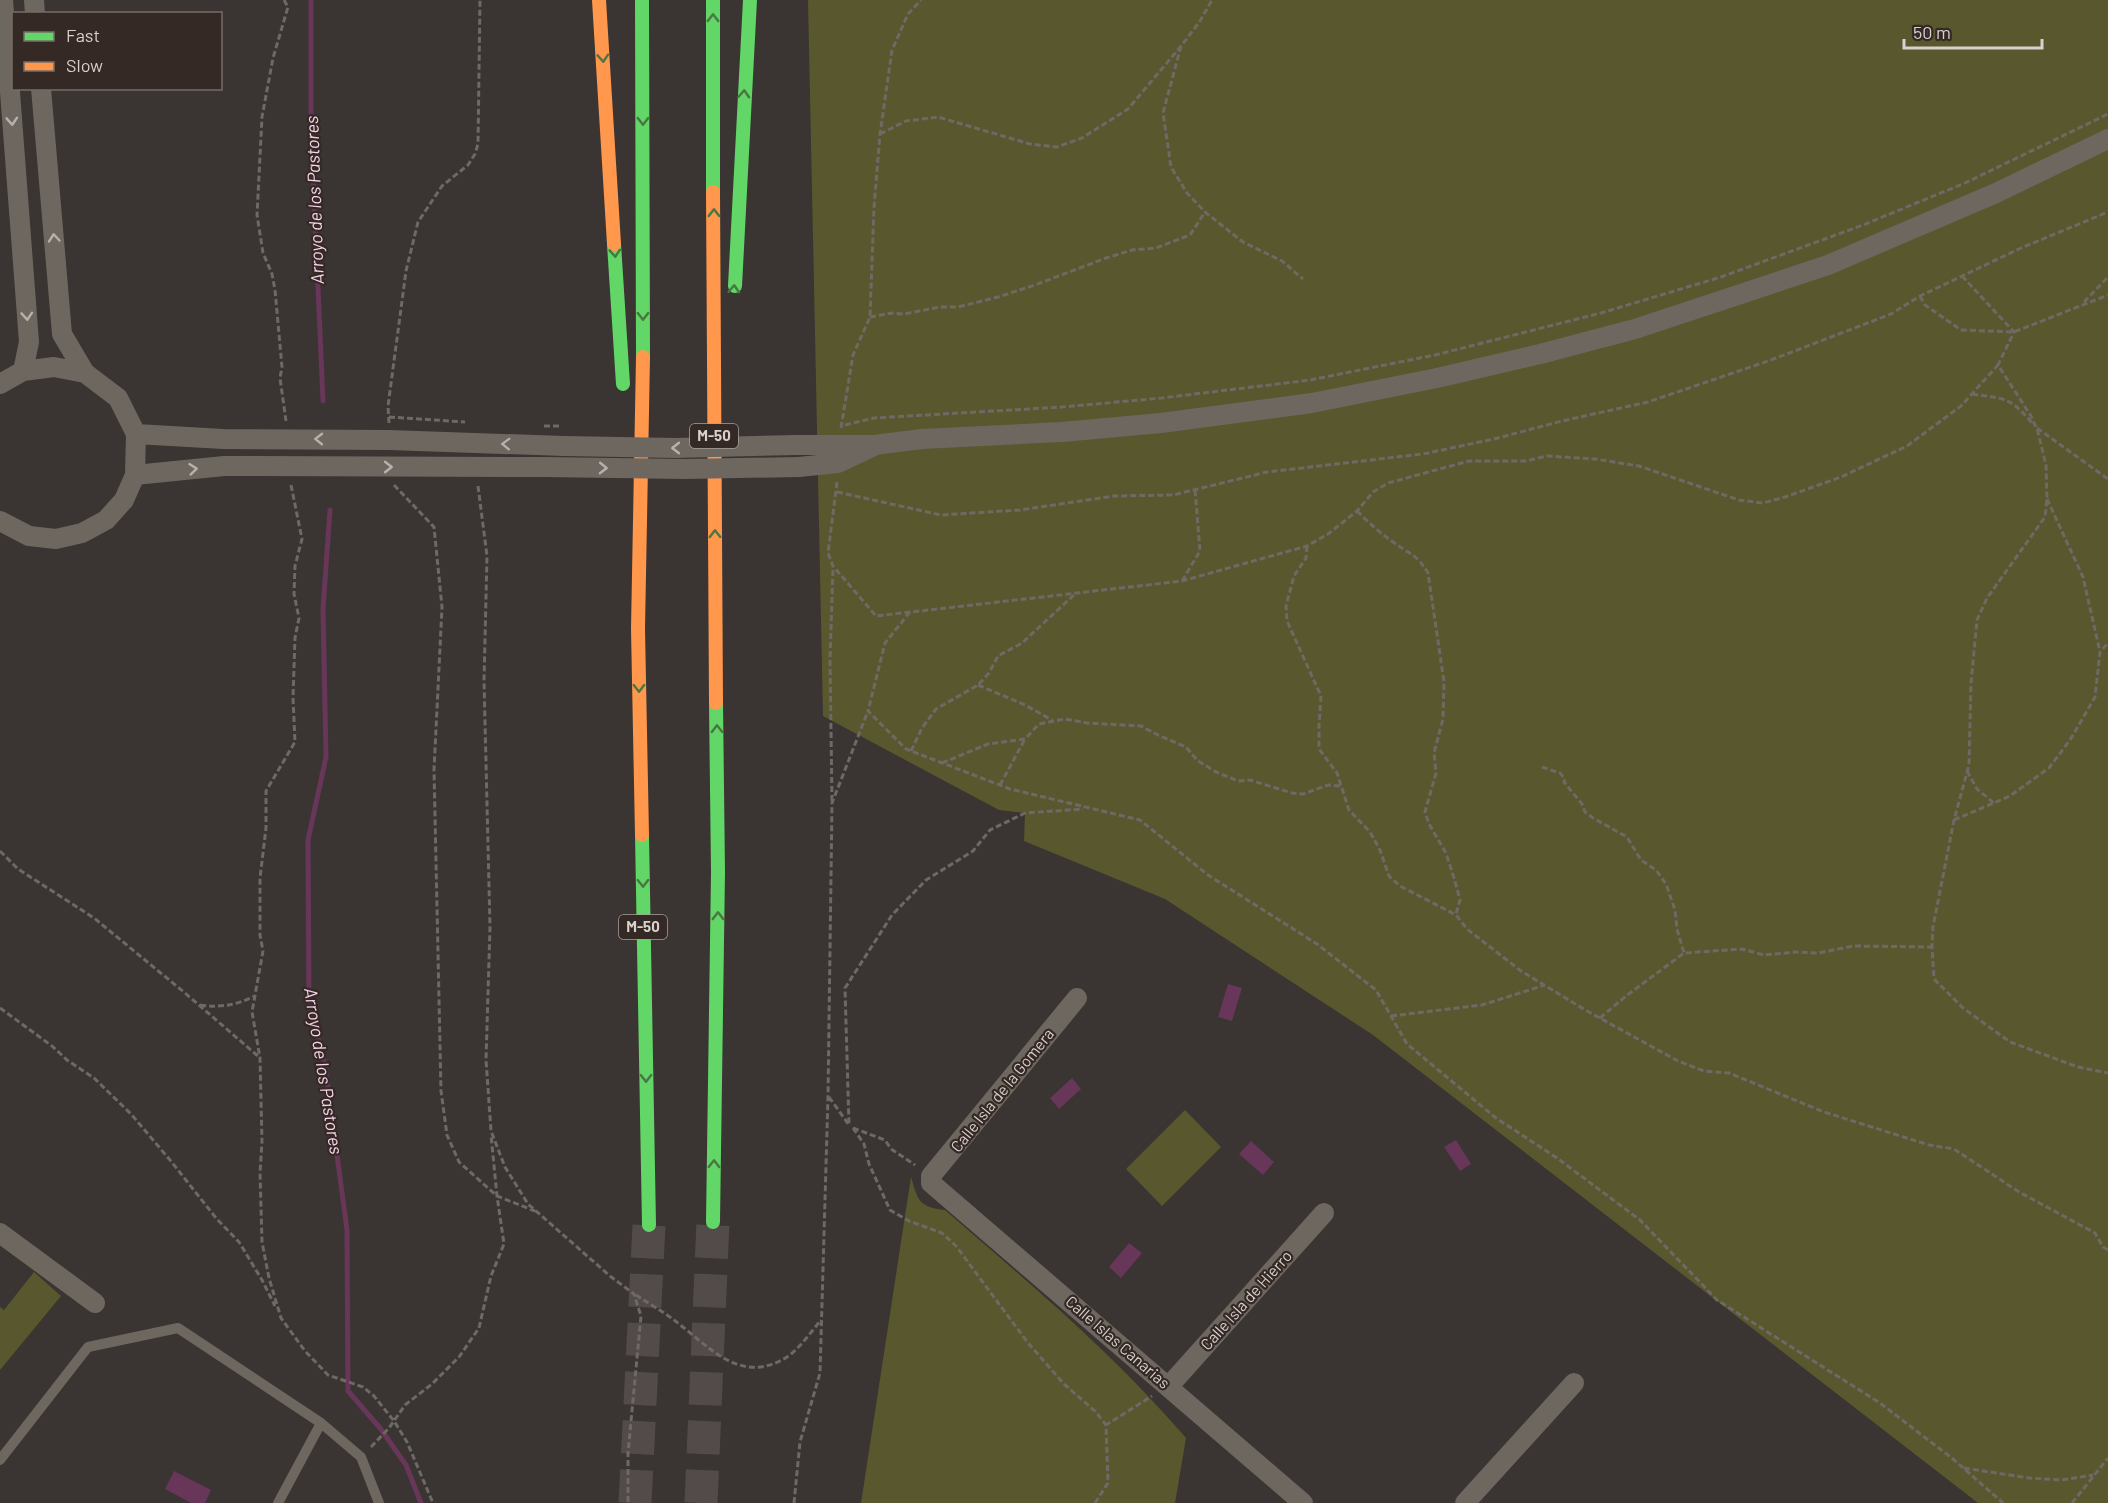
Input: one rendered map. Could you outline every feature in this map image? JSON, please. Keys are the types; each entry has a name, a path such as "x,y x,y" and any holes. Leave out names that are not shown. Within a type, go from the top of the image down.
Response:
{"highway":[{"path":"599,0 623,392"},
{"name":"M-50","path":"642,0 644,339 638,629 649,1225"},
{"name":"M-50","path":"712,1222 718,872 713,402 713,0"},
{"path":"734,303 750,0"},
{"path":"626,428 638,629"},
{"path":"731,438 731,483"},
{"path":"718,872 729,753 730,671"}],"street":[{"path":"3,0 28,342 23,372"},
{"path":"41,90 62,334 85,374"},
{"path":"136,434 223,439 676,448 874,446 922,440 1073,431 1242,414 1312,403 1437,378 1635,329 1828,265 1996,193 2108,139"},
{"path":"0,384 23,372 54,367 85,374 118,398 136,434 135,475 124,500 106,520 82,533 56,539 29,536 0,521"},
{"path":"135,475 224,466 685,469 799,467 838,463 874,446"},
{"name":"Calle Isla de la Gomera","path":"931,1183 931,1176 1077,998"},
{"name":"Calle Islas Canarias","path":"931,1183 1303,1503"},
{"name":"Calle Isla de Hierro","path":"1169,1386 1324,1213"},
{"path":"0,1233 95,1303"},
{"path":"1465,1503 1574,1383"}],"lane":[{"path":"0,1460 88,1347 178,1328 321,1423 361,1457 379,1503"},
{"path":"278,1503 321,1423"}],"path":[{"path":"284,0 288,7 273,58 262,117 257,215 263,253 272,274 275,290 286,439"},
{"path":"475,423 389,417 388,406 406,271 418,222 442,186 468,165 478,144 480,0"},
{"path":"844,412 854,355 870,317 874,207 880,134 892,50 908,14 921,0"},
{"path":"880,134 906,121 938,117 1030,144 1057,147 1082,138 1128,109 1182,45 1212,0"},
{"path":"1182,45 1163,114 1171,167 1187,193 1205,212 1243,242 1282,261 1303,279"},
{"path":"830,426 842,426 874,418 1062,407 1162,398 1310,380 1435,355 1601,313 1721,277 1863,225 1965,183 2108,114"},
{"path":"870,317 904,314 933,308 958,307 1035,285 1132,250 1156,248 1190,235 1205,212"},
{"path":"837,492 941,515 1020,510 1114,496 1173,495 1267,472 1423,454 1648,402 1771,360 1880,318 1920,296 2021,248 2108,212"},
{"path":"1962,276 2014,332"},
{"path":"2083,303 2108,277"},
{"path":"1920,296 1925,305 1961,330 2014,332 2108,295"},
{"path":"837,479 828,553 833,566 876,616 1182,581 1307,546 1329,534 1357,511 1373,492 1388,483 1468,461 1526,461 1546,456 1595,459 1639,466 1739,500 1763,503 1785,497 1841,477 1907,446 1961,406 1998,365 2014,332"},
{"path":"1998,365 2036,427 2046,465 2047,498 2045,517 1987,598 1977,620 1971,683 1967,771 1954,820 1933,927 1934,979 1963,1008 2010,1042 2078,1067 2108,1073"},
{"path":"1972,394 2002,398 2016,405 2036,427 2108,479"},
{"path":"841,431 851,430"},
{"path":"281,1318 269,1278 262,1242 260,1058 252,1012 263,951 260,935 260,878 266,828 266,791 295,742 293,698 295,638 299,618 294,594 295,566 302,539 294,502 290,466"},
{"path":"388,480 434,528 442,607 434,770 441,1091 447,1135 459,1162 497,1196 538,1212"},
{"path":"378,1439 405,1405 432,1384 459,1357 479,1328 491,1276 504,1244 497,1196 486,1060 490,927 484,681 487,556 478,480"},
{"path":"1182,581 1200,550 1195,489"},
{"path":"1954,820 2010,796 2049,768 2070,740 2095,697 2100,652 2083,577 2047,498"},
{"path":"1357,511 1387,538 1419,558 1428,573 1444,682 1443,719 1434,753 1436,773 1425,812 1429,824 1446,853 1454,878 1460,900 1456,915"},
{"path":"1307,546 1306,558 1294,576 1286,606 1287,621 1321,696 1319,749 1337,773 1349,810 1370,832 1380,850 1389,876 1400,886 1456,915 1467,929 1521,971 1678,1061 1704,1071 1729,1073 1824,1112 1929,1145 1954,1149 2019,1192 2095,1233 2103,1247 2108,1250"},
{"path":"794,1503 800,1442 820,1373 828,1096 832,803 830,659 833,566"},
{"path":"911,751 922,728 936,709 978,685 989,673 998,656 1022,643 1077,593"},
{"path":"832,803 868,711 885,643 910,612"},
{"path":"2100,652 2108,643"},
{"path":"978,685 1025,705 1052,720"},
{"path":"868,711 906,749 999,785 1140,820 1208,875 1317,944 1376,990 1407,1044 1496,1118 1557,1158 1640,1220 1717,1300 1880,1403 1963,1468 2003,1503"},
{"path":"999,785 1025,739 1040,724 1065,719 1087,723 1141,726 1186,747 1205,766 1238,781 1250,780 1292,793 1303,794 1328,785 1341,786"},
{"path":"942,763 988,744 1025,739"},
{"path":"1542,767 1560,773 1585,812 1627,837 1641,860 1656,870 1666,884 1675,910 1677,929 1684,953"},
{"path":"1967,771 1977,789 1994,803"},
{"path":"851,1126 845,988 892,915 926,880 973,851 990,831 1025,813 1088,808"},
{"path":"0,851 18,869 94,918 260,1058"},
{"path":"1600,1018 1684,953 1742,949 1764,955 1796,952 1818,953 1853,946 1932,947"},
{"path":"1390,1016 1482,1005 1545,985"},
{"path":"199,1005 218,1008 240,1003 255,996"},
{"path":"0,1008 94,1078 131,1114 216,1218 239,1242 281,1318 315,1363 328,1376 363,1387 374,1396 394,1421 407,1442 433,1503"},
{"path":"828,1096 864,1144 869,1164 890,1209 909,1221 942,1233 956,1246 1028,1343 1064,1384 1096,1412 1106,1425 1108,1483 1095,1503"},
{"path":"851,1126 885,1140 891,1149 899,1154"},
{"path":"491,1131 514,1185 528,1204 610,1276 673,1319 720,1357 741,1367 764,1368 788,1357 822,1320"},
{"path":"628,1503 628,1453 641,1316 634,1294"},
{"path":"1106,1425 1169,1386"},
{"path":"2073,1503 2108,1458"},
{"path":"1963,1468 2029,1478 2062,1480 2093,1475"}],"shaded area":[{"path":"808,0 2108,0 2108,1503 1978,1503 1373,1035 1165,899 1024,841 1025,813 999,810 823,716"},
{"path":"1228,984 1242,988 1232,1021 1218,1017"},
{"path":"1072,1078 1081,1089 1059,1109 1050,1098"},
{"path":"1185,1110 1221,1147 1162,1206 1126,1169"},
{"path":"1456,1140 1471,1164 1460,1171 1444,1147"},
{"path":"1251,1141 1274,1162 1263,1175 1239,1154"},
{"path":"911,1177 918,1197 925,1205 945,1210 1039,1292 1130,1377 1186,1438 1175,1503 861,1503"},
{"path":"1129,1243 1142,1253 1121,1278 1109,1267"},
{"path":"34,1272 61,1296 0,1370 0,1307 4,1310"},
{"path":"174,1471 211,1490 205,1503 191,1503 165,1489"}],"waterway":[{"name":"Arroyo de los Pastores","path":"311,0 311,129 323,401"},
{"name":"Arroyo de los Pastores","path":"330,510 323,609 326,757 308,840 309,1004 325,1065 347,1230 348,1391 380,1428 406,1465 421,1503"}],"tunnel":[{"path":"701,1503 713,1222"},
{"path":"635,1503 649,1225"}],"traffic: fast":[{"path":"642,0 643,357"},
{"path":"713,0 713,192"},
{"path":"735,286 750,0"},
{"path":"614,244 623,384"},
{"path":"713,1222 718,872 716,703"},
{"path":"642,835 649,1225"}],"traffic: slow":[{"path":"599,0 614,244"},
{"path":"713,192 716,703"},
{"path":"642,835 638,629 643,357"}]}
